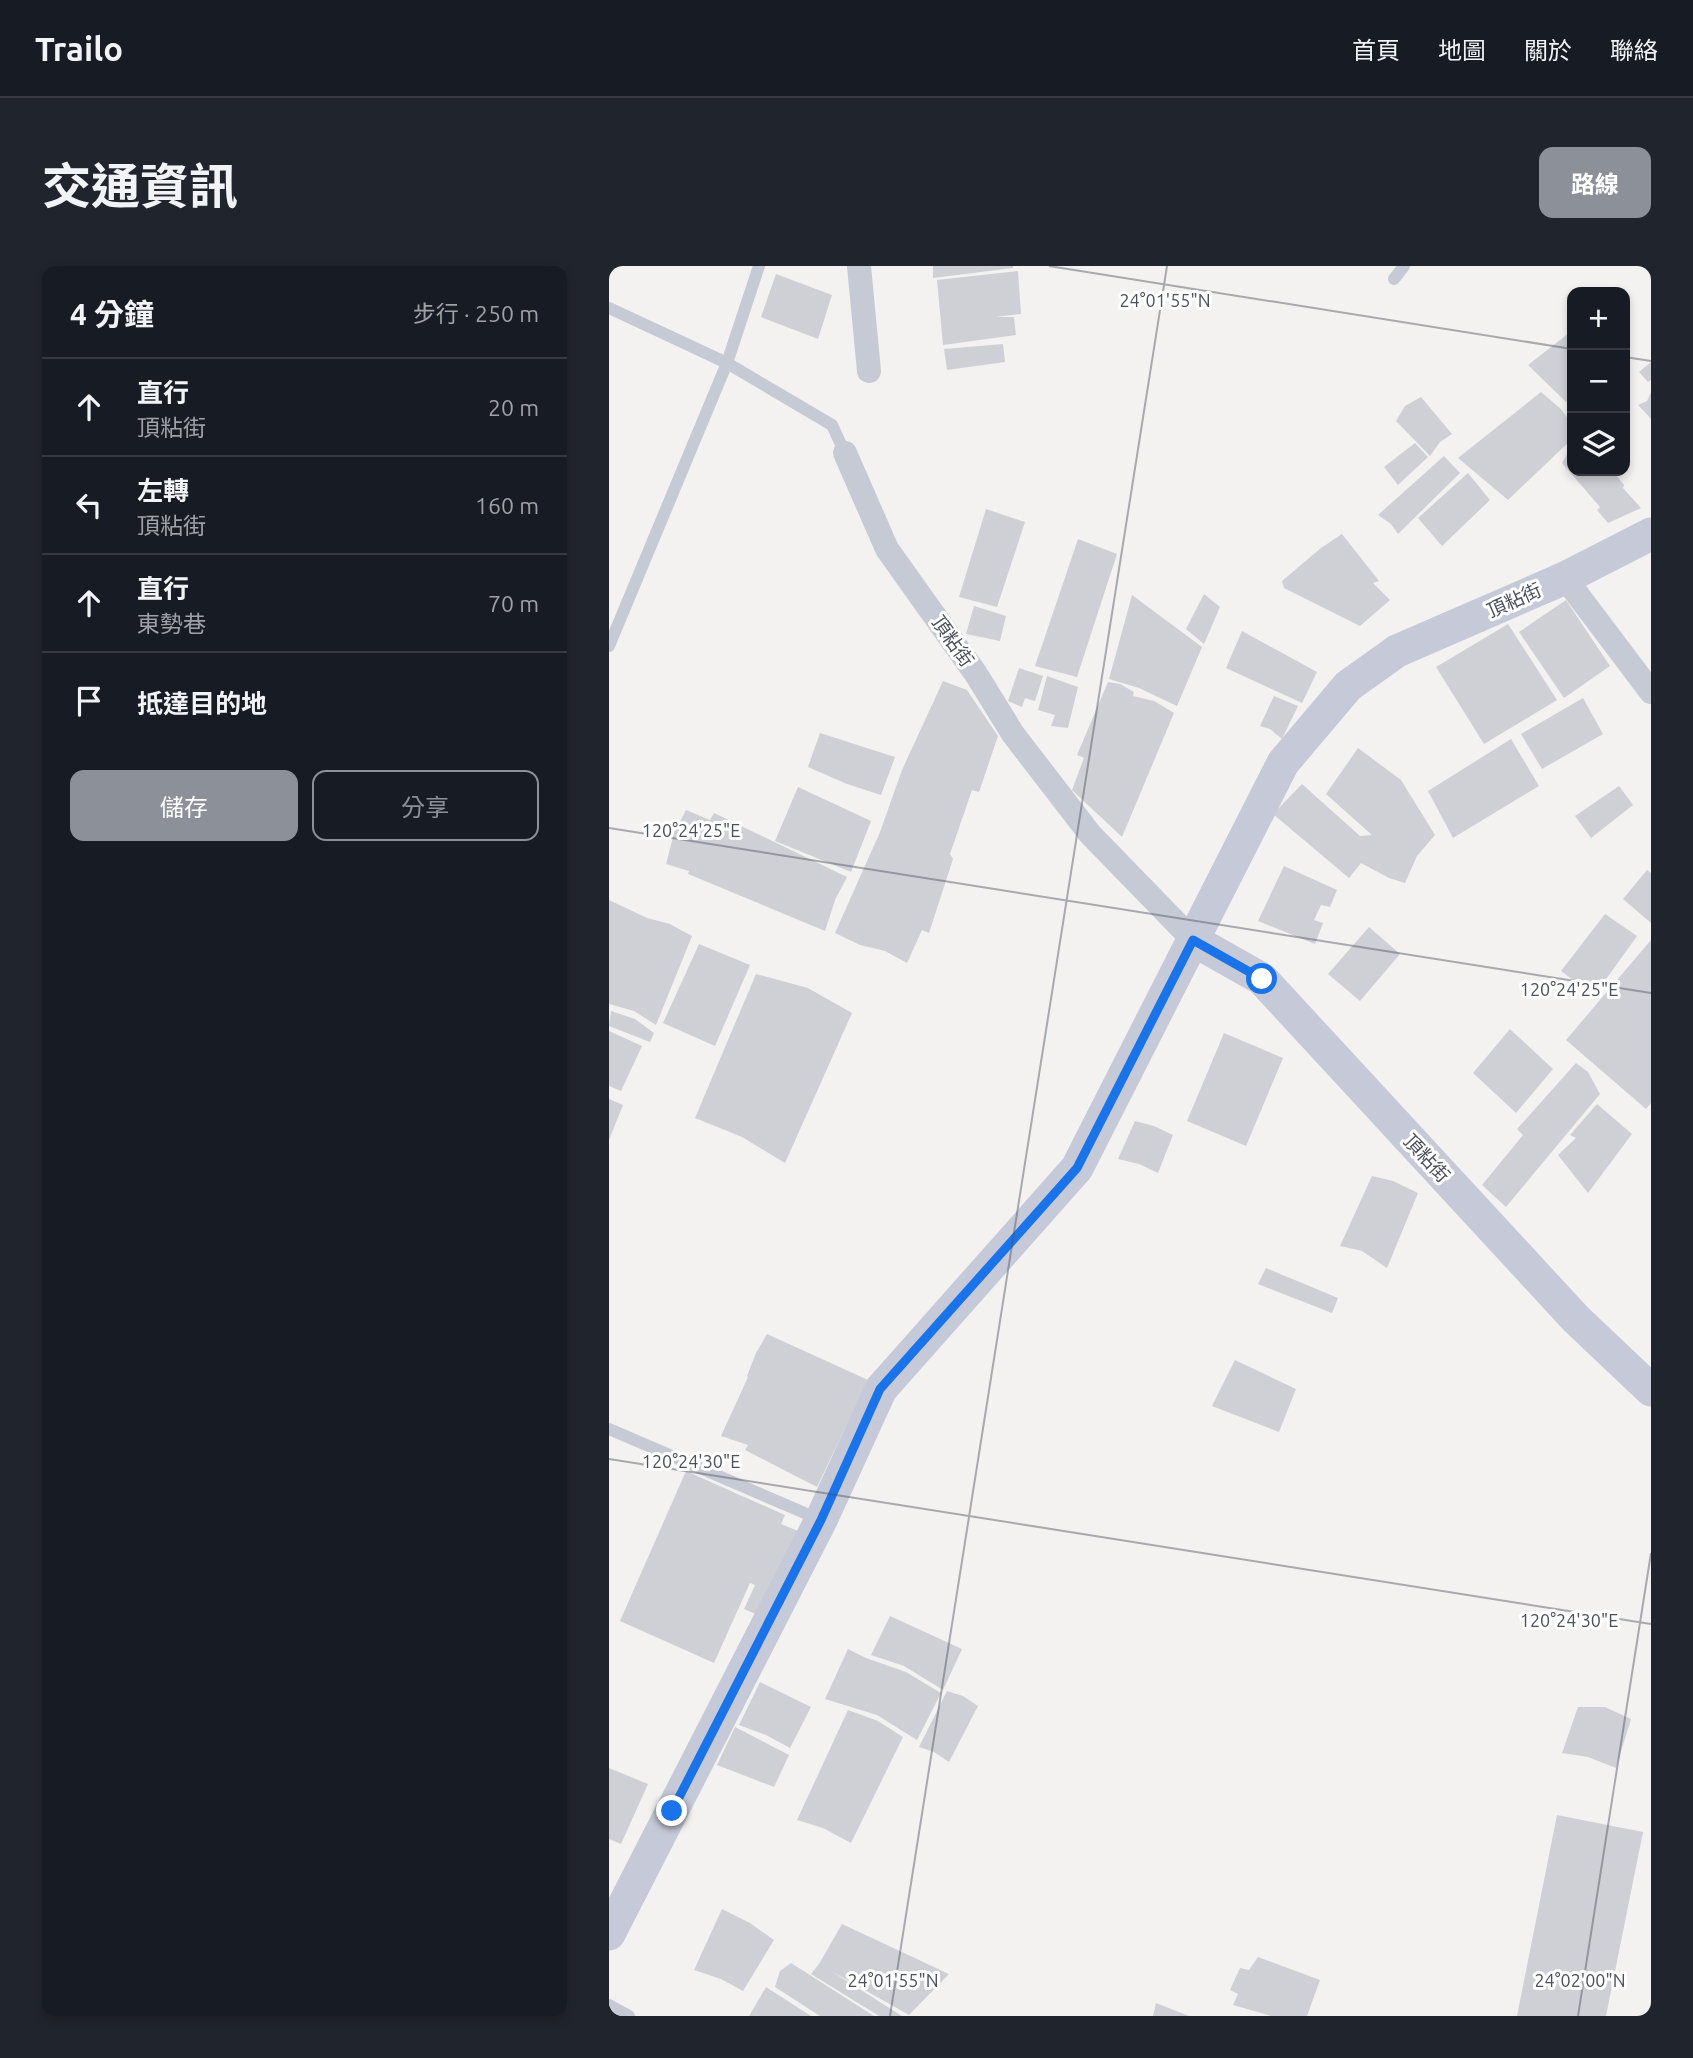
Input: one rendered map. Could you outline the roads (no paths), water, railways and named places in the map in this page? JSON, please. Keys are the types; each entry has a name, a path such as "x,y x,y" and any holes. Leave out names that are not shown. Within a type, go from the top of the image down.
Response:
{"street":[{"path":"859,266 869,371"},
{"name":"頂粘街","path":"845,453 887,549 976,674 1013,734 1090,834 1193,940 1262,979 1576,1319 1651,1391"},
{"name":"頂粘街","path":"609,1934 821,1520 880,1389 1077,1168 1283,763 1348,686 1397,651 1565,578 1651,534"},
{"path":"1565,578 1651,692"}],"lane":[{"path":"609,646 727,363 759,266"},
{"path":"1394,279 1404,266"},
{"path":"609,307 727,363 832,425 845,453"},
{"path":"609,1429 821,1520"},
{"path":"609,2005 629,2016"}]}
